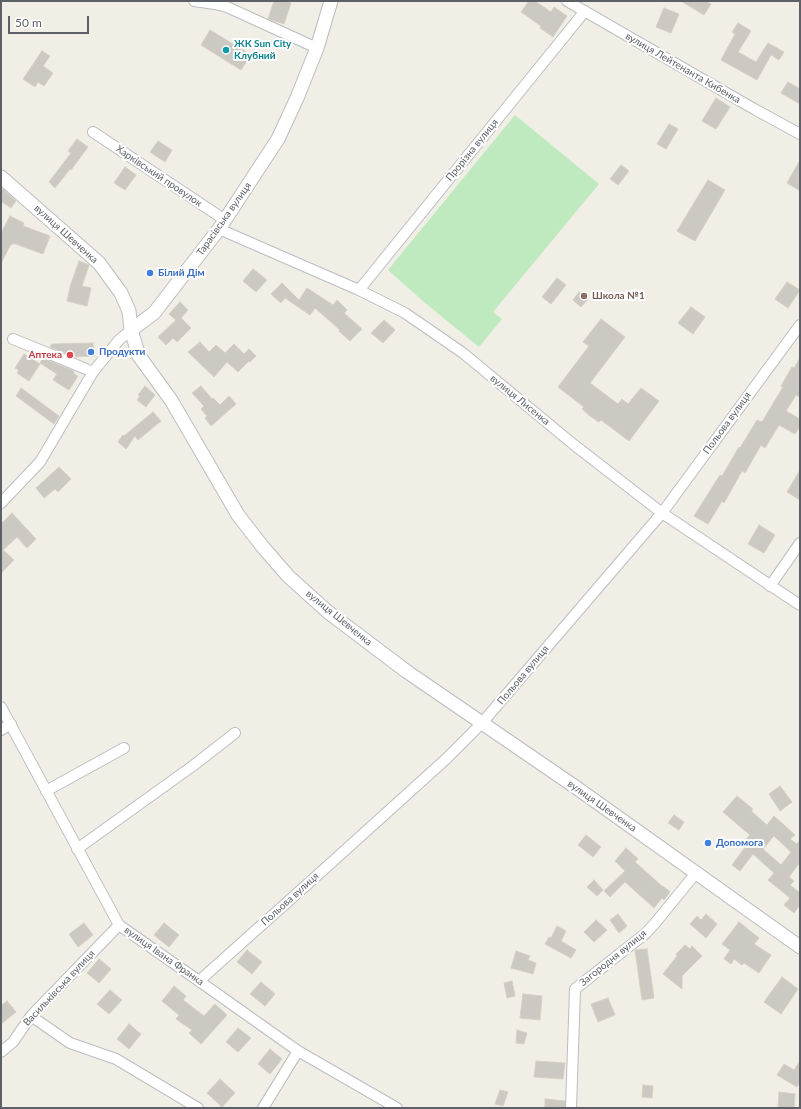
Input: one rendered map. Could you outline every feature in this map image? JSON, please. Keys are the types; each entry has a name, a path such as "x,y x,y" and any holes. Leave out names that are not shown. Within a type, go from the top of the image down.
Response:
{"street":[{"path":"194,1 227,7 317,48"},
{"name":"Тарасівська вулиця","path":"1,503 40,462 93,372 119,340 154,313 222,225 278,139 298,98 317,48 331,1"},
{"name":"вулиця Лейтенанта Кибенка","path":"567,1 800,134"},
{"name":"Прорізна вулиця","path":"359,290 585,11"},
{"name":"Харківський провулок","path":"93,132 222,225"},
{"name":"вулиця Шевченка","path":"1,177 99,264 121,293 129,311 131,330 139,356 171,400 238,515 288,576 328,612 406,671 574,786 800,947"},
{"name":"вулиця Лисенка","path":"222,225 405,313 463,353 573,444 662,513 800,606"},
{"name":"Польова вулиця","path":"199,981 446,759 482,723 662,513 800,325"},
{"path":"13,339 93,372"},
{"path":"770,586 800,543"},
{"name":"вулиця Івана Франка","path":"1,707 119,926 298,1051 397,1108"},
{"path":"1,730 11,724"},
{"path":"77,849 194,765 235,733"},
{"path":"46,791 124,748"},
{"name":"Загородня вулиця","path":"570,1108 575,989 645,934 696,873"},
{"name":"Васильківська вулиця","path":"1,1052 13,1042 31,1016 119,926"},
{"path":"31,1016 70,1042 116,1059 198,1108"},
{"path":"263,1108 298,1051"}],"green space":[{"path":"515,115 599,184 493,312 502,319 479,347 388,270"}],"building":[{"path":"274,1 286,1 291,3 284,24 268,19"},
{"path":"529,1 535,1 551,12 554,7 567,16 553,37 540,28 541,26 521,12"},
{"path":"681,1 706,1 711,4 704,15"},
{"path":"664,8 679,14 671,33 656,27"},
{"path":"738,23 751,31 738,52 756,62 768,43 784,52 779,60 771,55 757,80 721,60 735,34 732,32"},
{"name":"ЖК Sun City Клубний","path":"210,30 251,55 241,70 201,45"},
{"path":"42,51 50,56 43,66 53,73 44,86 38,82 35,87 23,79"},
{"path":"788,82 800,89 800,104 781,93"},
{"path":"716,98 730,107 716,129 702,121"},
{"path":"669,124 678,129 666,149 657,144"},
{"path":"77,139 88,147 55,188 49,182 71,153 68,151"},
{"path":"158,141 172,150 165,162 150,152"},
{"path":"800,160 800,191 787,183"},
{"path":"621,165 629,171 618,185 610,179"},
{"path":"125,167 136,175 125,190 114,183"},
{"path":"708,180 725,190 695,241 677,231"},
{"path":"3,189 16,201 11,208 1,201 1,192"},
{"path":"10,216 24,223 23,226 50,236 43,254 13,243 12,245 11,244 1,263 1,233"},
{"path":"79,261 89,265 82,286 91,288 87,306 67,301"},
{"path":"253,269 267,280 256,292 243,281"},
{"path":"557,278 566,285 551,304 542,297"},
{"path":"787,282 800,290 788,308 775,299"},
{"path":"282,283 299,300 307,288 333,305 337,300 347,310 344,313 362,329 350,341 315,308 310,315 285,298 281,303 271,294"},
{"path":"579,292 588,299 581,307 573,300"},
{"path":"180,302 188,310 181,318 191,328 177,342 173,338 166,345 158,337 176,320 169,314"},
{"path":"691,307 705,317 693,334 678,323"},
{"path":"601,319 625,337 590,383 618,404 622,399 628,404 641,388 659,401 629,441 601,420 599,422 590,416 582,409 584,407 558,387 589,346 583,342"},
{"path":"384,320 395,330 383,343 371,333"},
{"path":"200,342 209,352 216,345 225,353 234,344 244,354 249,349 256,356 238,372 227,362 214,377 188,352"},
{"path":"93,343 94,356 74,357 50,347 52,344"},
{"path":"24,354 40,364 29,381 17,373 19,370 15,368"},
{"path":"43,358 74,371 74,374 78,376 69,390 53,380 57,374 40,363"},
{"path":"800,358 800,397 796,395 786,411 800,419 800,426 795,434 779,425 765,448 761,445 745,473 742,471 724,503 722,501 708,524 694,516 720,475 722,476 757,420 762,422 783,387 781,386 792,367 794,368"},
{"path":"145,386 155,395 146,407 137,400 140,396 138,395"},
{"path":"201,386 212,399 213,398 220,405 229,396 236,404 211,426 205,418 207,416 201,409 204,406 192,393"},
{"path":"21,388 59,416 54,424 16,396"},
{"path":"153,412 161,421 138,440 135,436 126,449 118,442 123,435 124,436"},
{"path":"59,467 71,479 58,492 55,489 44,498 36,488"},
{"path":"800,470 800,500 787,492"},
{"path":"12,513 36,539 27,548 17,537 3,550 14,560 1,573 1,524"},
{"path":"759,525 775,535 764,553 748,544"},
{"path":"780,786 792,802 780,811 769,794"},
{"path":"737,796 753,809 751,811 767,825 774,816 795,835 790,839 797,844 800,840 800,862 789,877 794,881 790,885 800,893 800,905 794,913 784,905 790,898 768,880 774,873 753,854 740,871 732,865 746,846 743,843 750,835 723,812","holes":["774,836 791,852 781,865 763,849"]},
{"path":"674,815 684,822 679,830 668,823"},
{"path":"586,835 601,847 593,857 578,845"},
{"path":"626,848 638,859 635,862 670,892 664,900 662,898 654,908 625,882 610,897 604,891 625,871 615,861"},
{"path":"594,880 603,890 597,896 587,887"},
{"path":"618,914 627,926 619,933 610,920"},
{"path":"706,914 717,924 706,938 690,924 697,916 701,920"},
{"path":"596,920 607,930 594,942 584,932"},
{"path":"739,922 759,938 754,944 771,955 759,973 744,963 742,965 734,959 731,964 724,959 730,950 722,944"},
{"path":"84,923 93,935 78,947 69,934"},
{"path":"164,923 179,935 169,947 154,935"},
{"path":"557,926 566,931 561,941 576,950 571,958 545,944 549,937 551,938"},
{"path":"685,945 690,949 692,946 702,956 682,976 682,989 663,974 677,956 676,954"},
{"path":"647,949 654,998 642,1000 635,950"},
{"path":"247,950 262,962 252,974 237,962"},
{"path":"516,951 530,956 528,960 536,963 533,974 511,968"},
{"path":"99,959 111,969 99,983 87,973"},
{"path":"782,977 798,989 781,1014 764,1002"},
{"path":"512,981 515,996 507,998 504,983"},
{"path":"261,982 275,994 265,1006 250,994"},
{"path":"174,986 186,996 183,1000 204,1016 215,1004 227,1015 201,1044 189,1033 192,1030 176,1019 179,1015 162,1001"},
{"path":"110,990 122,1000 109,1014 97,1004"},
{"path":"523,994 542,996 540,1020 520,1018"},
{"path":"608,998 615,1015 598,1022 591,1004"},
{"path":"7,1001 16,1012 1,1024 1,1006"},
{"path":"129,1024 141,1034 129,1049 117,1039"},
{"path":"238,1028 251,1038 238,1052 226,1042"},
{"path":"517,1030 527,1033 524,1044 516,1043"},
{"path":"270,1049 282,1059 270,1074 258,1064"},
{"path":"536,1061 565,1063 563,1079 534,1077"},
{"path":"800,1061 800,1081 797,1087 777,1075 784,1064 794,1070"},
{"path":"220,1079 235,1093 222,1107 207,1093"},
{"path":"643,1085 653,1086 652,1098 642,1097"},
{"path":"500,1090 508,1092 503,1106 495,1104"},
{"path":"779,1092 795,1094 794,1108 778,1108"},
{"path":"545,1099 565,1101 565,1108 545,1108"}],"place":[{"name":"ЖК Sun City Клубний","path":"226,50"},
{"name":"Білий Дім","path":"150,273"},
{"name":"Школа №1","path":"584,296"},
{"name":"Продукти","path":"91,352"},
{"name":"Аптека","path":"70,355"},
{"name":"Допомога","path":"708,843"}]}
